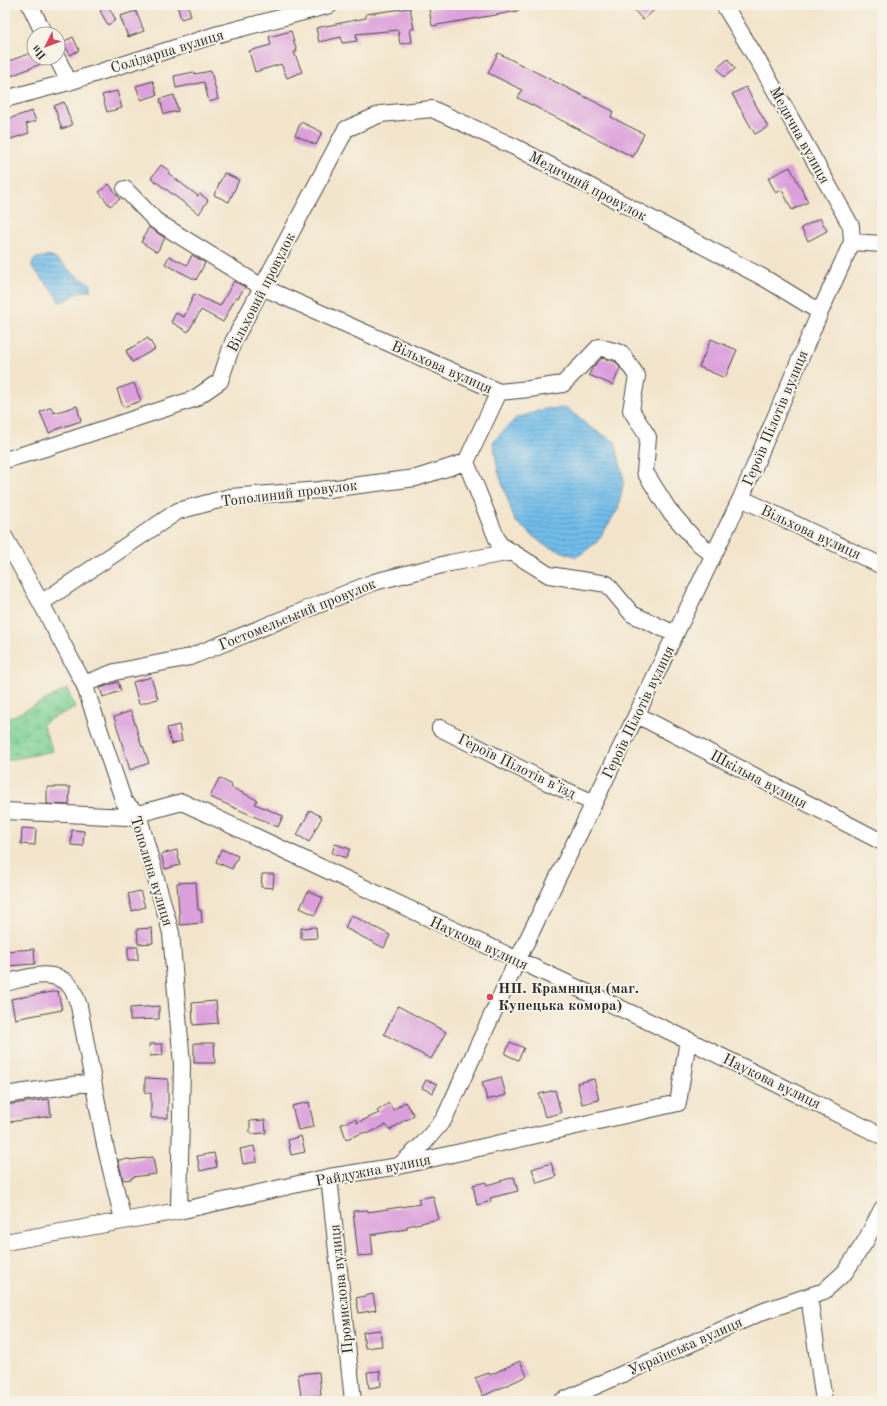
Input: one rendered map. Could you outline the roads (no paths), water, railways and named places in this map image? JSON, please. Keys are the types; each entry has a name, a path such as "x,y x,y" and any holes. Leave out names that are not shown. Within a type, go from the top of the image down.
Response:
{"street":[{"path":"30,5 40,26"},
{"name":"Солідарна вулиця","path":"5,99 69,82 215,35 330,5"},
{"name":"Медична вулиця","path":"724,5 767,75 851,226 852,242"},
{"path":"60,66 69,82"},
{"name":"Медичний провулок","path":"346,129 381,114 432,108 517,148 766,279 820,312"},
{"name":"Вільховий провулок","path":"5,460 194,399 220,381 233,342 346,129"},
{"name":"Вільхова вулиця","path":"125,189 156,221 262,287 499,392 563,384 599,347 621,354 637,376 631,410 648,437 645,472 668,509 695,540 713,555"},
{"path":"852,242 882,244"},
{"name":"Героїв Пілотів вулиця","path":"399,1166 423,1144 444,1119 517,961 741,498 820,312 852,242"},
{"path":"499,392 466,462 499,544 549,575 607,584 632,614 676,634"},
{"name":"Тополиний провулок","path":"41,603 178,511 230,497 320,490 416,478 466,462"},
{"name":"Вільхова вулиця","path":"741,498 882,566"},
{"name":"Тополина вулиця","path":"5,538 84,684 124,802 138,814 170,933 182,1064 179,1211"},
{"name":"Гостомельський провулок","path":"84,684 115,672 190,656 374,582 450,562 512,552"},
{"name":"Шкільна вулиця","path":"637,715 882,842"},
{"name":"Героїв Пілотів в’їзд","path":"440,728 547,782 594,803"},
{"name":"Наукова вулиця","path":"5,811 127,817 182,802 517,961 688,1040 882,1136"},
{"path":"5,983 46,974 58,977 71,987 79,1006 105,1145 123,1220"},
{"name":"Райдужна вулиця","path":"5,1242 179,1211 329,1177 399,1166 678,1103 688,1040"},
{"path":"5,1095 93,1082"},
{"name":"Промислова вулиця","path":"329,1177 353,1401"},
{"name":"Українська вулиця","path":"562,1401 764,1311 824,1291 845,1272 865,1242 882,1208"},
{"path":"809,1296 824,1401"}],"water":[{"path":"48,256 58,260 81,279 89,283 91,285 90,291 80,292 59,302 55,294 32,267 32,262 37,258"},
{"path":"567,408 588,426 615,442 624,480 618,509 597,542 577,557 544,545 515,521 498,471 493,442 516,418 545,409"}],"place":[{"name":"НП. Крамниця (маг. Купецька комора)","path":"490,997"}]}
